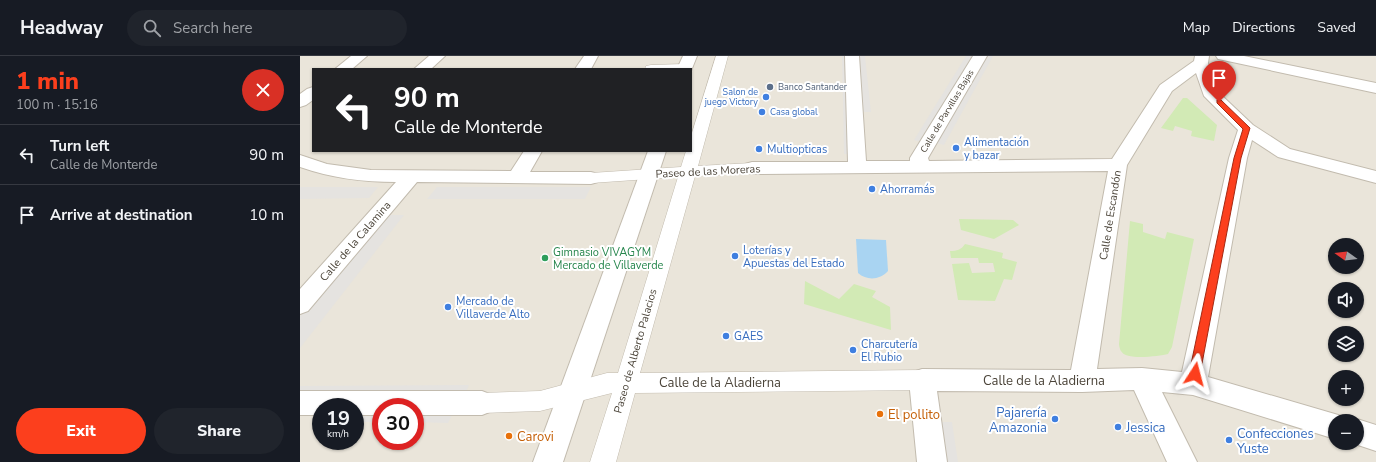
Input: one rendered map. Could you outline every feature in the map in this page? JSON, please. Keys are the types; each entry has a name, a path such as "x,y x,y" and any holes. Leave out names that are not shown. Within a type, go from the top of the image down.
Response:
{"street":[{"path":"344,68 360,56"},
{"path":"423,68 438,56"},
{"path":"584,68 591,56"},
{"name":"Paseo de Alberto Palacios","path":"602,462 722,56"},
{"path":"852,56 857,167"},
{"name":"Calle de Parvillas Bajas","path":"920,167 919,158 980,56"},
{"path":"1223,56 1376,88"},
{"path":"1201,60 1210,93 1247,128 1284,152 1376,176"},
{"name":"Calle de Escandón","path":"1082,381 1118,165 1166,88 1201,60"},
{"path":"658,68 687,64"},
{"path":"300,102 312,93"},
{"path":"1193,384 1238,158 1247,128"},
{"path":"517,177 532,152"},
{"path":"548,462 657,152"},
{"name":"Paseo de las Moreras","path":"307,158 324,169 371,176 410,177 591,178 648,175 688,170 752,168 1118,165"},
{"name":"Calle de la Calamina","path":"300,305 410,177"},
{"path":"1142,379 1182,462"},
{"name":"Calle de la Aladierna","path":"300,403 482,403 540,401 572,391 607,383 922,380 1082,381 1142,379 1193,384 1328,424"},
{"path":"922,380 932,462"},
{"path":"1364,434 1376,438"}],"shaded area":[{"path":"300,56 1376,56 1376,462 300,462"},
{"path":"842,56 848,56 851,154 844,154"},
{"path":"859,56 865,56 871,112 863,112"},
{"path":"966,56 974,56 921,142 914,140"},
{"path":"986,56 993,56 944,145 936,143"},
{"path":"300,187 378,187 369,198 300,199"},
{"path":"437,187 591,187 585,199 427,199"},
{"path":"383,215 404,215 300,348 300,316"},
{"path":"469,385 464,396 300,397 300,386"},
{"path":"364,410 372,411 372,422 364,422"},
{"path":"424,411 454,411 448,423 424,422"},
{"path":"940,422 952,422 958,462 946,462"}],"green space":[{"path":"1183,98 1187,98 1217,125 1214,141 1191,136 1192,131 1175,126 1173,131 1161,128"},
{"path":"959,219 1013,220 1019,225 994,239 961,230"},
{"path":"1130,221 1143,224 1143,232 1165,239 1167,232 1194,239 1172,347 1168,354 1150,357 1136,357 1124,354 1120,349 1119,344"},
{"path":"965,244 1003,253 1002,258 1017,262 1012,280 1004,279 995,301 958,300 952,264 969,263 972,273 995,272 993,263 979,263 978,258 951,258 950,251 959,250"},
{"path":"805,281 839,299 854,284 876,291 872,297 890,307 891,330 804,304"}],"water":[{"path":"856,239 886,240 888,271 885,274 877,278 869,278 858,273"}],"place":[{"name":"Banco Santander","path":"770,87"},
{"name":"Salon de juego Victory","path":"766,97"},
{"name":"Casa global","path":"762,112"},
{"name":"Alimentación y bazar","path":"956,148"},
{"name":"Multiopticas","path":"759,149"},
{"name":"Ahorramás","path":"872,189"},
{"name":"Loterías y Apuestas del Estado","path":"735,256"},
{"name":"Gimnasio VIVAGYM Mercado de Villaverde","path":"545,258"},
{"name":"Mercado de Villaverde Alto","path":"448,307"},
{"name":"GAES","path":"726,336"},
{"name":"Charcutería El Rubio","path":"853,350"},
{"name":"El pollito","path":"880,414"},
{"name":"Pajarería Amazonia","path":"1055,419"},
{"name":"Jessica","path":"1118,427"},
{"name":"Carovi","path":"509,436"},
{"name":"Confecciones Yuste","path":"1229,440"}],"route":[{"path":"1195,374 1198,352 1238,158 1247,128 1219,102"}]}
